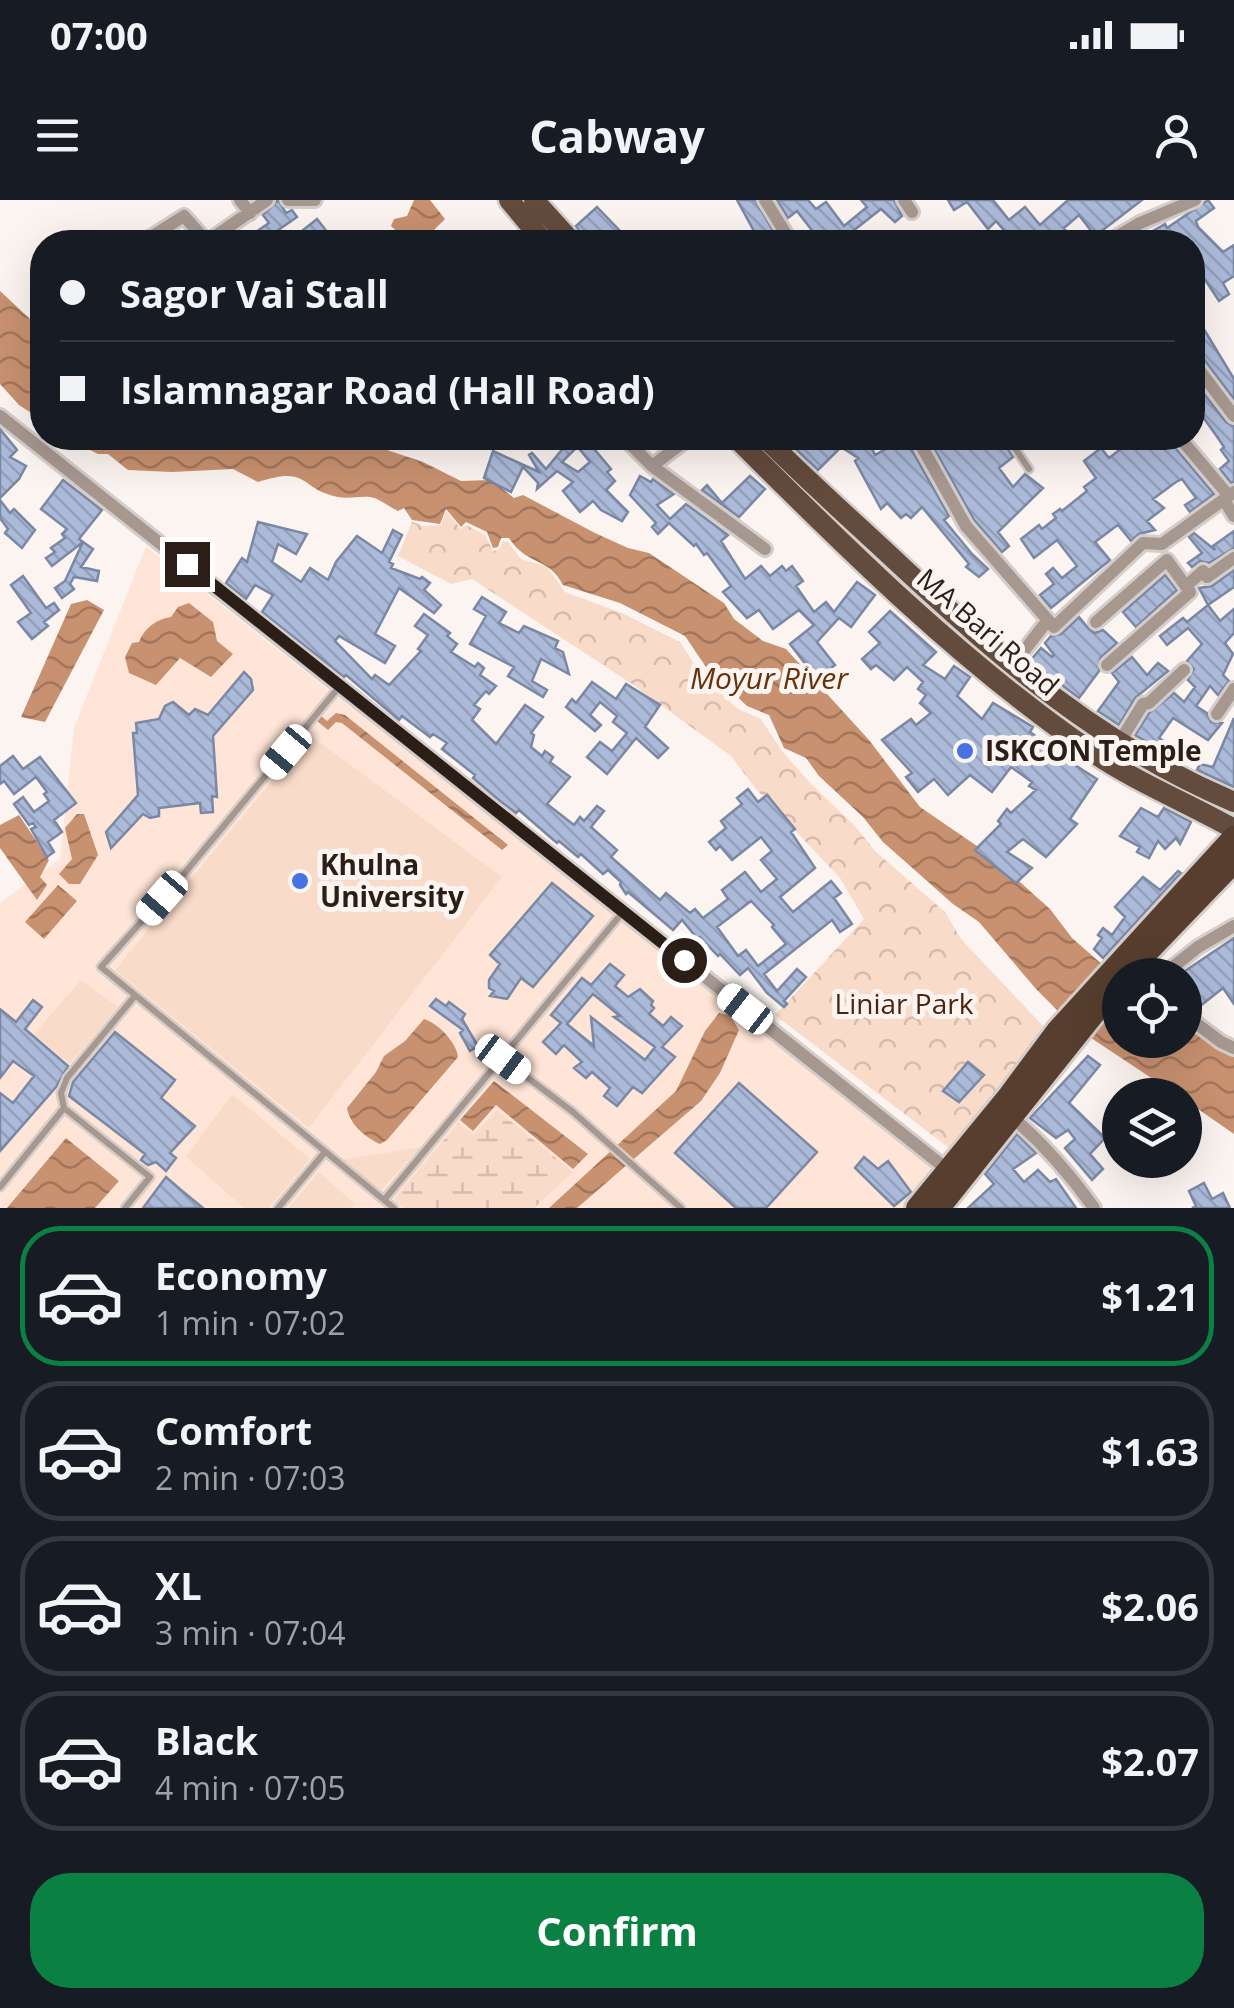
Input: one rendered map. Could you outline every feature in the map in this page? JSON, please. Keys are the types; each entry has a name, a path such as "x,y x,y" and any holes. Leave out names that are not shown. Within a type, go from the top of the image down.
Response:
{"highway":[{"path":"1137,958 1234,836"},
{"path":"1140,958 1234,862"},
{"path":"928,1206 1008,1097 1102,997"},
{"path":"953,1175 1012,1117 1065,1036"}],"main road":[{"path":"509,200 534,230"},
{"path":"534,200 561,230"},
{"name":"MA Bari Road","path":"749,450 958,647 1032,709 1095,755 1234,828"},
{"name":"MA Bari Road","path":"778,450 1012,666 1119,743 1228,797"}],"street":[{"path":"240,200 250,213"},
{"path":"225,230 267,200"},
{"path":"288,200 315,200"},
{"path":"765,200 784,230"},
{"path":"1128,230 1195,200"},
{"path":"162,230 184,216 196,230"},
{"path":"1205,378 1234,416"},
{"path":"0,416 30,440"},
{"path":"43,450 953,1175"},
{"path":"636,450 765,549"},
{"path":"652,466 673,450"},
{"path":"927,450 966,526 1054,627 1143,543 1162,544 1229,496"},
{"path":"1190,450 1229,496 1234,516"},
{"path":"1186,586 1204,571 1207,577 1234,558"},
{"path":"1096,622 1167,560 1190,592 1107,665"},
{"path":"1012,666 1048,620"},
{"path":"1119,743 1144,704 1184,670"},
{"path":"1217,714 1234,688"},
{"path":"1185,958 1234,926"},
{"path":"1202,1028 1234,1048"},
{"path":"1012,1117 1068,1171 1094,1208"}],"lane":[{"path":"1016,450 1029,468"},
{"path":"340,686 101,967 394,1208"},
{"path":"384,1200 623,912"},
{"path":"0,1186 64,1108 63,1084 134,998"},
{"path":"503,1059 632,1161 681,1208"},
{"path":"64,1108 150,1177 125,1208"},
{"path":"278,1208 325,1152"}],"shaded area":[{"name":"Khulna University","path":"146,546 939,1172 909,1208 0,1208 0,903 60,859 74,728"}],"green space":[{"name":"Liniar Park","path":"446,511 461,529 466,525 485,535 493,551 499,550 503,541 508,542 521,559 547,567 565,592 622,613 680,642 702,676 738,709 761,719 811,784 875,851 945,912 961,939 1044,1027 953,1151 775,1015 864,919 840,878 755,788 731,756 632,684 472,579 451,584 398,556 412,522 441,525"},
{"path":"310,735 502,877 309,1128 115,970"},
{"path":"81,980 118,1007 70,1064 34,1034"},
{"path":"232,1094 310,1159 269,1208 244,1208 186,1157"},
{"path":"497,1110 573,1172 534,1208 403,1208 393,1200 458,1123 474,1135"},
{"path":"421,1147 380,1191 342,1160"},
{"path":"319,1172 355,1204 350,1208 288,1208"}],"water":[{"path":"414,200 430,200 445,219 434,230 395,230 391,226 394,219 407,216"},
{"path":"0,291 30,319 30,412 0,384"},
{"name":"Moyur River","path":"90,450 387,450 461,481 491,480 514,498 523,495 595,533 649,553 724,603 734,619 763,641 786,649 869,740 920,807 990,855 1050,909 1072,938 1102,964 1102,1045 1073,1026 1036,989 979,922 883,842 806,758 784,748 769,715 747,706 706,667 685,636 620,603 563,585 551,570 523,553 509,538 501,538 498,547 493,548 487,532 466,522 461,527 446,509 440,524 412,520 404,508 398,511 373,498 342,498 296,477 258,482 233,469 128,470 108,454"},
{"path":"87,600 104,610 45,722 21,717 71,604"},
{"path":"189,603 213,622 217,641 233,654 211,677 180,658 156,685 129,673 125,657 132,643 139,642 152,625"},
{"path":"336,713 345,715 508,845 502,850 342,723 336,722 328,730 317,721 321,716 327,721"},
{"path":"77,814 84,814 98,855 80,884 69,884 59,874 72,859 65,828"},
{"path":"19,815 49,860 40,877 47,885 37,900 0,848 0,825"},
{"path":"58,885 77,901 44,939 25,922"},
{"path":"719,1013 730,1015 739,1030 720,1073 701,1101 577,1208 549,1208 676,1091 705,1031"},
{"path":"424,1019 446,1034 458,1057 380,1144 359,1130 347,1108 384,1056 405,1041"},
{"name":"Moyur River","path":"1202,1035 1234,1054 1234,1134 1202,1112 1202,1078 1151,1078 1121,1058 1202,1058"},
{"path":"494,1081 588,1154 573,1169 496,1105 473,1131 460,1120"},
{"path":"66,1138 119,1181 95,1208 7,1208"}],"building":[{"path":"278,200 286,213 292,210 297,217 278,230 259,230 269,223 263,215"},
{"path":"737,200 755,200 773,230 753,230"},
{"path":"777,200 808,200 816,209 826,202 844,226 867,207 861,200 894,200 902,216 895,222 881,209 854,230 812,230 797,211 788,218"},
{"path":"948,200 993,200 1009,220 1025,207 1040,225 1068,200 1142,200 1103,230 1090,230 1079,215 1065,230 1004,230 996,221 988,229 967,202 954,210"},
{"path":"1208,200 1214,208 1196,221 1201,230 1155,230 1165,224 1167,228"},
{"path":"597,207 619,230 578,230 576,226"},
{"path":"317,219 326,230 303,230"},
{"path":"1205,234 1223,252 1234,245 1234,276 1223,283 1229,294 1219,301 1205,280"},
{"path":"1205,331 1234,379 1234,399 1205,361"},
{"path":"1205,395 1226,422 1234,426 1231,483 1220,469 1229,461 1221,450 1224,447 1205,420"},
{"path":"0,429 17,450 10,457 26,466 0,498"},
{"path":"562,450 574,450 562,462 578,472 590,462 580,450 595,450 611,469 607,472 615,481 606,490 628,512 622,521 593,501 580,512 563,491 573,482 557,471 537,489 538,483 523,467 511,492 484,478 493,451 539,472 529,455 532,453 546,469"},
{"path":"797,450 838,450 818,470"},
{"path":"846,450 873,450 875,455 884,450 912,450 949,516 944,520 988,569 979,577 966,567 969,564 922,507 911,518 906,514 901,518 887,503 881,509 855,461 858,458"},
{"path":"935,450 1009,450 1013,457 999,468 1013,487 1025,474 1043,488 998,532 1009,546 1002,552 974,520"},
{"path":"1098,450 1109,458 1119,450 1177,450 1214,494 1190,512 1185,505 1196,498 1182,479 1176,482 1153,499 1164,508 1147,521 1155,530 1139,534 1131,541 1118,525 1095,542 1110,560 1051,608 1040,595 1054,584 1046,574 1053,568 1062,578 1077,566 1057,540 1034,558 1021,539 1039,525 1042,529 1056,518 1053,514 1087,491 1084,487 1096,478 1084,461"},
{"path":"640,476 651,482 653,479 674,494 657,505 670,519 686,504 728,535 721,541 745,579 761,566 770,576 782,566 786,571 792,566 803,581 796,586 814,612 826,602 834,612 857,582 875,595 851,627 839,618 817,642 835,665 817,679 790,644 814,625 799,610 773,629 759,610 747,618 723,592 731,586 707,553 704,555 669,523 658,534 652,527 656,523 630,495"},
{"path":"750,476 765,489 739,517 702,490 707,485 722,503"},
{"path":"63,480 102,510 79,539 83,542 52,566 46,558 55,552 51,548 65,538 62,534 67,529 41,509"},
{"path":"0,500 10,513 14,509 35,530 22,548 5,533 8,529 0,518"},
{"path":"258,522 307,534 296,554 278,544 272,562 301,582 310,568 328,580 336,562 357,536 382,553 393,530 402,535 389,562 393,564 391,568 422,577 430,583 424,590 441,605 434,613 399,588 375,634 395,646 385,663 339,636 335,641 372,679 375,675 389,685 421,651 418,649 428,635 415,626 424,614 450,633 447,636 457,644 451,652 475,667 478,663 484,668 480,675 496,686 474,705 480,709 472,720 496,744 525,705 543,717 531,733 531,747 542,756 545,751 553,757 550,762 570,777 547,804 574,825 580,817 584,821 597,806 604,811 591,827 617,850 611,857 660,900 666,893 690,913 695,909 703,918 728,899 722,890 745,872 761,892 777,879 761,860 772,851 761,837 732,860 720,846 716,850 709,842 726,828 721,821 742,804 737,798 748,789 758,802 767,795 795,829 791,832 815,868 780,897 793,912 831,881 841,893 834,898 852,924 840,932 832,920 764,974 777,991 797,969 806,977 784,1001 784,1007 748,968 740,975 682,920 673,930 626,894 621,882 608,870 603,874 581,854 578,857 557,843 519,810 516,813 500,801 442,749 447,743 433,734 430,737 402,716 399,720 262,612 273,595 255,585 246,599 226,583 242,558 247,562","holes":["751,901 786,944 758,966 746,950 738,956 717,927"]},
{"path":"1234,531 1234,548 1209,563 1200,561 1192,567 1188,563 1202,553 1189,537 1194,533 1215,550 1213,546"},
{"path":"83,542 93,549 81,567 99,571 97,581 74,577 70,584 74,589 62,598 55,588 65,581"},
{"path":"1234,570 1234,587 1208,605 1199,588 1212,586"},
{"path":"1165,575 1177,590 1136,627 1123,612"},
{"path":"23,576 46,608 54,603 59,610 32,639 18,622 31,613 11,585"},
{"path":"482,597 506,612 499,623 519,633 524,626 558,641 555,648 563,652 569,674 541,659 532,681 547,690 543,697 508,676 514,667 470,644 486,616 474,609"},
{"path":"1208,605 1220,621 1234,609 1234,633 1225,643 1233,654 1223,675 1229,681 1218,695 1210,686 1196,706 1207,713 1211,722 1222,723 1208,740 1173,718 1159,738 1176,749 1171,756 1135,735 1149,713 1174,693 1184,702 1195,687 1188,680 1194,669 1187,661 1202,644 1188,628 1167,645 1160,636"},
{"path":"890,611 936,652 923,665 945,679 954,666 970,677 957,696 982,719 993,703 1033,727 1030,732 1051,750 1097,779 1070,819 1077,824 1046,857 1023,839 1007,852 1032,868 1016,883 975,850 1001,824 998,821 1007,809 1011,813 1036,790 1029,786 1032,782 1011,767 992,792 970,775 948,795 934,779 918,792 906,777 912,773 882,740 911,719 916,725 931,713 920,703 926,695 918,689 923,682 907,667 894,680 876,665 871,669 862,659 880,643 869,632"},
{"path":"1079,617 1089,629 1095,633 1103,630 1117,643 1100,658 1099,671 1079,698 1030,661 1041,648 1052,657 1045,643"},
{"path":"1132,657 1147,675 1158,663 1168,671 1135,698 1119,725 1098,711 1119,682 1112,673"},
{"path":"244,672 251,679 253,690 213,736 217,797 212,796 213,812 201,813 200,803 159,808 159,816 150,818 143,814 111,848 106,832 138,795 133,733 137,733 136,723 159,719 165,706 173,702 189,715 195,709 208,715"},
{"path":"592,682 616,699 626,684 660,705 645,727 668,748 658,758 636,738 607,774 587,757 600,742 612,751 627,733 613,722 617,716 600,702 590,715 601,725 595,731 566,707 572,699 576,703"},
{"path":"1234,718 1234,787 1197,770 1200,764 1213,767"},
{"path":"13,756 23,769 40,757 76,803 54,820 62,832 48,842 54,852 47,857 31,829 36,827 33,823 29,825 14,804 23,797 34,812 49,801 44,794 47,792 36,777 14,794 4,781 0,784 0,766"},
{"path":"1141,808 1158,817 1164,808 1191,822 1180,844 1176,838 1165,849 1158,841 1149,858 1137,852 1140,847 1120,836"},
{"path":"1178,871 1181,873 1103,958 1094,949 1102,938 1098,935 1103,928 1112,935 1125,917 1115,907 1143,877 1160,890"},
{"path":"552,883 593,916 533,987 521,978 507,999 490,996 494,991 489,988 489,980 500,964 490,955"},
{"path":"1234,938 1234,1004 1223,988 1202,1004 1202,960"},
{"path":"610,964 624,975 615,986 628,997 640,989 653,1001 654,1008 649,1014 663,1026 671,1017 682,1026 662,1047 675,1057 642,1093 633,1087 617,1106 604,1096 610,1088 592,1072 586,1078 574,1068 582,1062 564,1045 556,1054 543,1042 561,1023 551,1015 582,978 591,985","holes":["593,994 620,1016 614,1017 655,1047 645,1060 591,1017 594,1046 567,1024"]},
{"path":"436,999 446,1006 449,1002 465,1014 462,1019 478,1046 470,1051 460,1033 463,1030 430,1006"},
{"path":"33,1000 42,1007 25,1029 68,1066 56,1087 0,1151 0,1093 13,1103 34,1076 13,1061 0,1078 0,1009 16,1022"},
{"path":"115,1032 175,1080 161,1098 195,1126 170,1153 176,1158 166,1171 156,1162 148,1165 141,1160 145,1154 69,1096 73,1082"},
{"path":"1088,1056 1100,1065 1069,1103 1102,1135 1102,1141 1090,1154 1102,1170 1092,1180 1065,1148 1075,1139 1068,1130 1056,1138 1030,1118"},
{"path":"968,1062 984,1075 959,1102 943,1091"},
{"path":"739,1083 817,1152 766,1208 736,1208 675,1153"},
{"path":"1017,1134 1036,1153 1013,1169 1024,1182 1038,1170 1050,1182 1056,1179 1076,1208 968,1208 994,1184 985,1174"},
{"path":"864,1157 878,1169 888,1161 911,1192 894,1206 855,1168"},
{"path":"166,1177 181,1190 203,1208 143,1208"},
{"path":"1204,1183 1212,1199 1223,1193 1230,1208 1192,1208 1196,1206 1189,1191"}],"place":[{"name":"ISKCON Temple","path":"965,751"},
{"name":"Khulna University","path":"300,881"}],"route":[{"path":"187,564 684,960"}]}
